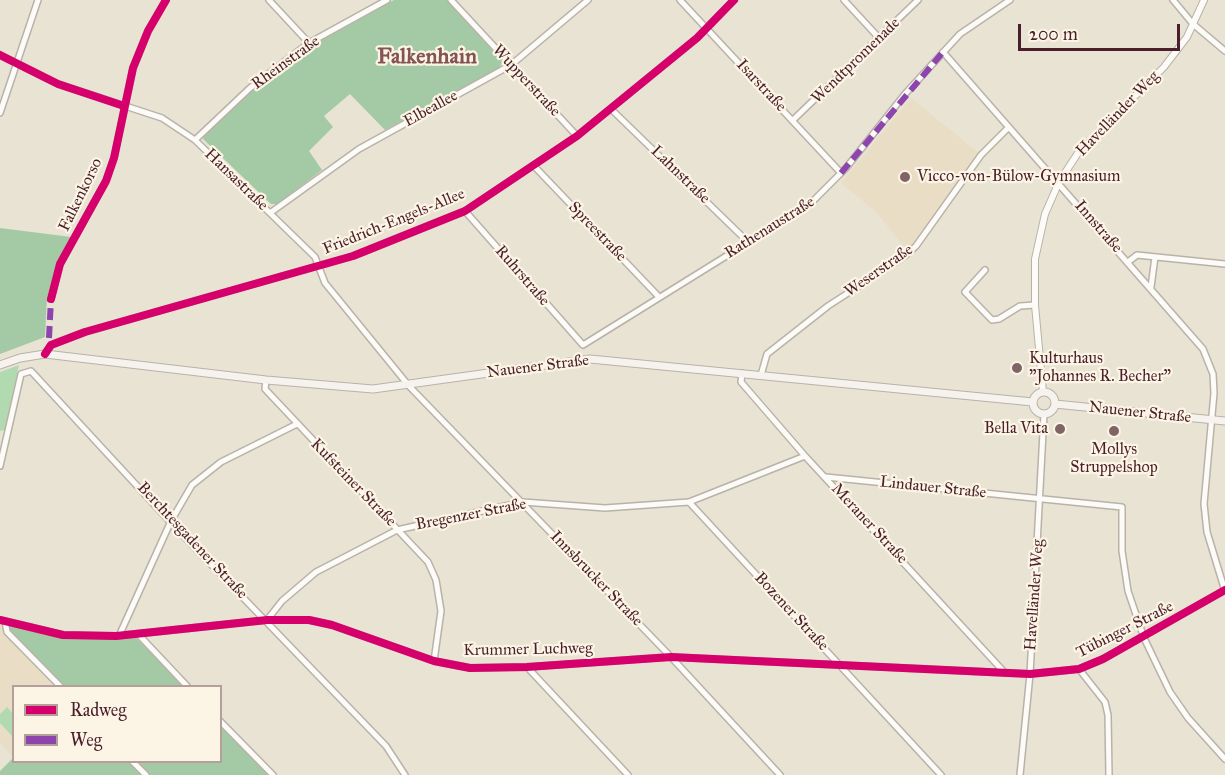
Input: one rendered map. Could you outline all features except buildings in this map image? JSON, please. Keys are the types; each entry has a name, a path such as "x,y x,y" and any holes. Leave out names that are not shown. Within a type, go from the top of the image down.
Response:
{"main road":[{"name":"Nauener Straße","path":"0,365 31,355 45,354 359,389 410,386 590,359 1033,402"},
{"path":"1042,392 1050,394 1055,404 1052,410 1044,414 1035,409 1033,402 1036,395 1042,392"},
{"name":"Nauener Straße","path":"1055,404 1225,421"}],"street":[{"path":"0,113 38,0"},
{"name":"Falkenkorso","path":"51,299 60,264 106,181 114,158 133,68 148,31 166,0"},
{"path":"269,0 309,44"},
{"name":"Rheinstraße","path":"195,140 250,88 309,44 387,0"},
{"name":"Wupperstraße","path":"451,0 577,136"},
{"name":"Elbeallee","path":"270,213 359,149 511,65 588,0"},
{"name":"Isarstraße","path":"680,0 841,173"},
{"name":"Friedrich-Engels-Allee","path":"45,354 51,345 85,332 353,256 465,211 577,136 707,28 734,0"},
{"path":"844,0 880,39"},
{"name":"Wendtpromenade","path":"793,120 880,39 918,0"},
{"name":"Rathenaustraße","path":"579,341 583,345 810,204 841,173 960,34 1010,0"},
{"path":"1173,0 1193,24 1225,51"},
{"name":"Havelländer Weg","path":"1042,392 1035,304 1035,259 1040,230 1059,182 1078,153 1164,67 1193,24 1204,0"},
{"name":"Innstraße","path":"943,52 1203,349 1213,374 1212,420 1204,504 1209,540 1225,591"},
{"name":"Hansastraße","path":"0,55 58,84 162,118 195,140 315,257 325,283 410,386"},
{"name":"Lahnstraße","path":"611,109 748,242"},
{"name":"Weserstraße","path":"762,375 767,354 828,306 905,256 916,246 981,154 1009,127"},
{"name":"Spreestraße","path":"534,166 659,297"},
{"name":"Ruhrstraße","path":"465,211 579,341"},
{"path":"1128,262 1137,255 1225,264"},
{"path":"1151,287 1155,257"},
{"path":"985,270 965,292 992,320 999,319 1009,310 1035,304"},
{"name":"Berchtesgadener Straße","path":"0,466 21,374 31,371 386,746 405,775"},
{"name":"Meraner Straße","path":"742,373 741,382 805,456 1005,673"},
{"name":"Kufsteiner Straße","path":"266,380 265,389 428,562 436,580 441,611 434,661"},
{"name":"Innsbrucker Straße","path":"410,386 671,657 780,775"},
{"name":"Havelländer Weg","path":"1020,775 1030,674 1044,414"},
{"path":"119,636 171,521 192,485 221,462 297,424"},
{"name":"Bregenzer Straße","path":"267,620 282,601 316,573 397,530 523,502 605,508 689,502 805,456"},
{"name":"Lindauer Straße","path":"826,477 1122,507 1122,551 1128,591 1144,638"},
{"name":"Bozener Straße","path":"689,502 941,775"},
{"name":"Tübinger Straße","path":"1030,674 1079,669 1144,638 1225,591"},
{"path":"2,620 7,632 58,685"},
{"name":"Krummer Luchweg","path":"2,620 63,635 119,636 267,620 309,620 332,625 434,661 470,668 527,667 671,657 1030,674"},
{"path":"138,634 140,639 185,685"},
{"path":"1144,638 1170,692 1188,718 1225,759"},
{"path":"527,667 628,775"},
{"path":"1079,669 1106,702 1108,775"},
{"path":"222,723 273,775"},
{"path":"134,763 146,775"}],"shaded area":[{"name":"Vicco-von-Bülow-Gymnasium","path":"911,98 980,154 908,252 877,213 841,183"},
{"path":"0,620 59,685 12,685 12,756 0,743"}],"green space":[{"path":"394,0 447,0 503,62 499,68 385,130 350,94 324,116 333,127 309,151 322,170 277,204 271,204 203,139 204,136 252,90 309,47"},
{"path":"0,228 71,237 57,263 47,298 45,337 0,354"},
{"path":"19,365 5,430 0,431 0,372"},
{"path":"7,623 64,637 135,637 183,685 61,685 8,631"},
{"path":"7,707 12,713 12,736 0,723 0,714"},
{"path":"222,725 271,775 0,775 0,771 12,759 12,763 222,763"}],"marked path":[{"path":"841,173 943,52"},
{"path":"49,338 51,299"}],"cycle path":[{"path":"51,299 60,264 106,181 114,158 133,68 148,31 166,0"},
{"path":"45,354 51,345 85,332 353,256 465,211 577,136 697,38 734,0"},
{"path":"0,55 58,84 124,106"},
{"path":"0,620 63,635 116,636 267,620 309,620 332,625 434,661 470,668 527,667 671,657 1030,674 1079,669 1103,659 1225,590"}],"place":[{"name":"Vicco-von-Bülow-Gymnasium","path":"905,177"},
{"name":"Kulturhaus \"Johannes R. Becher\"","path":"1017,368"},
{"name":"Bella Vita","path":"1060,429"},
{"name":"Mollys Struppelshop","path":"1114,431"}],"district":[{"name":"Falkenhain","path":"427,58"}]}
